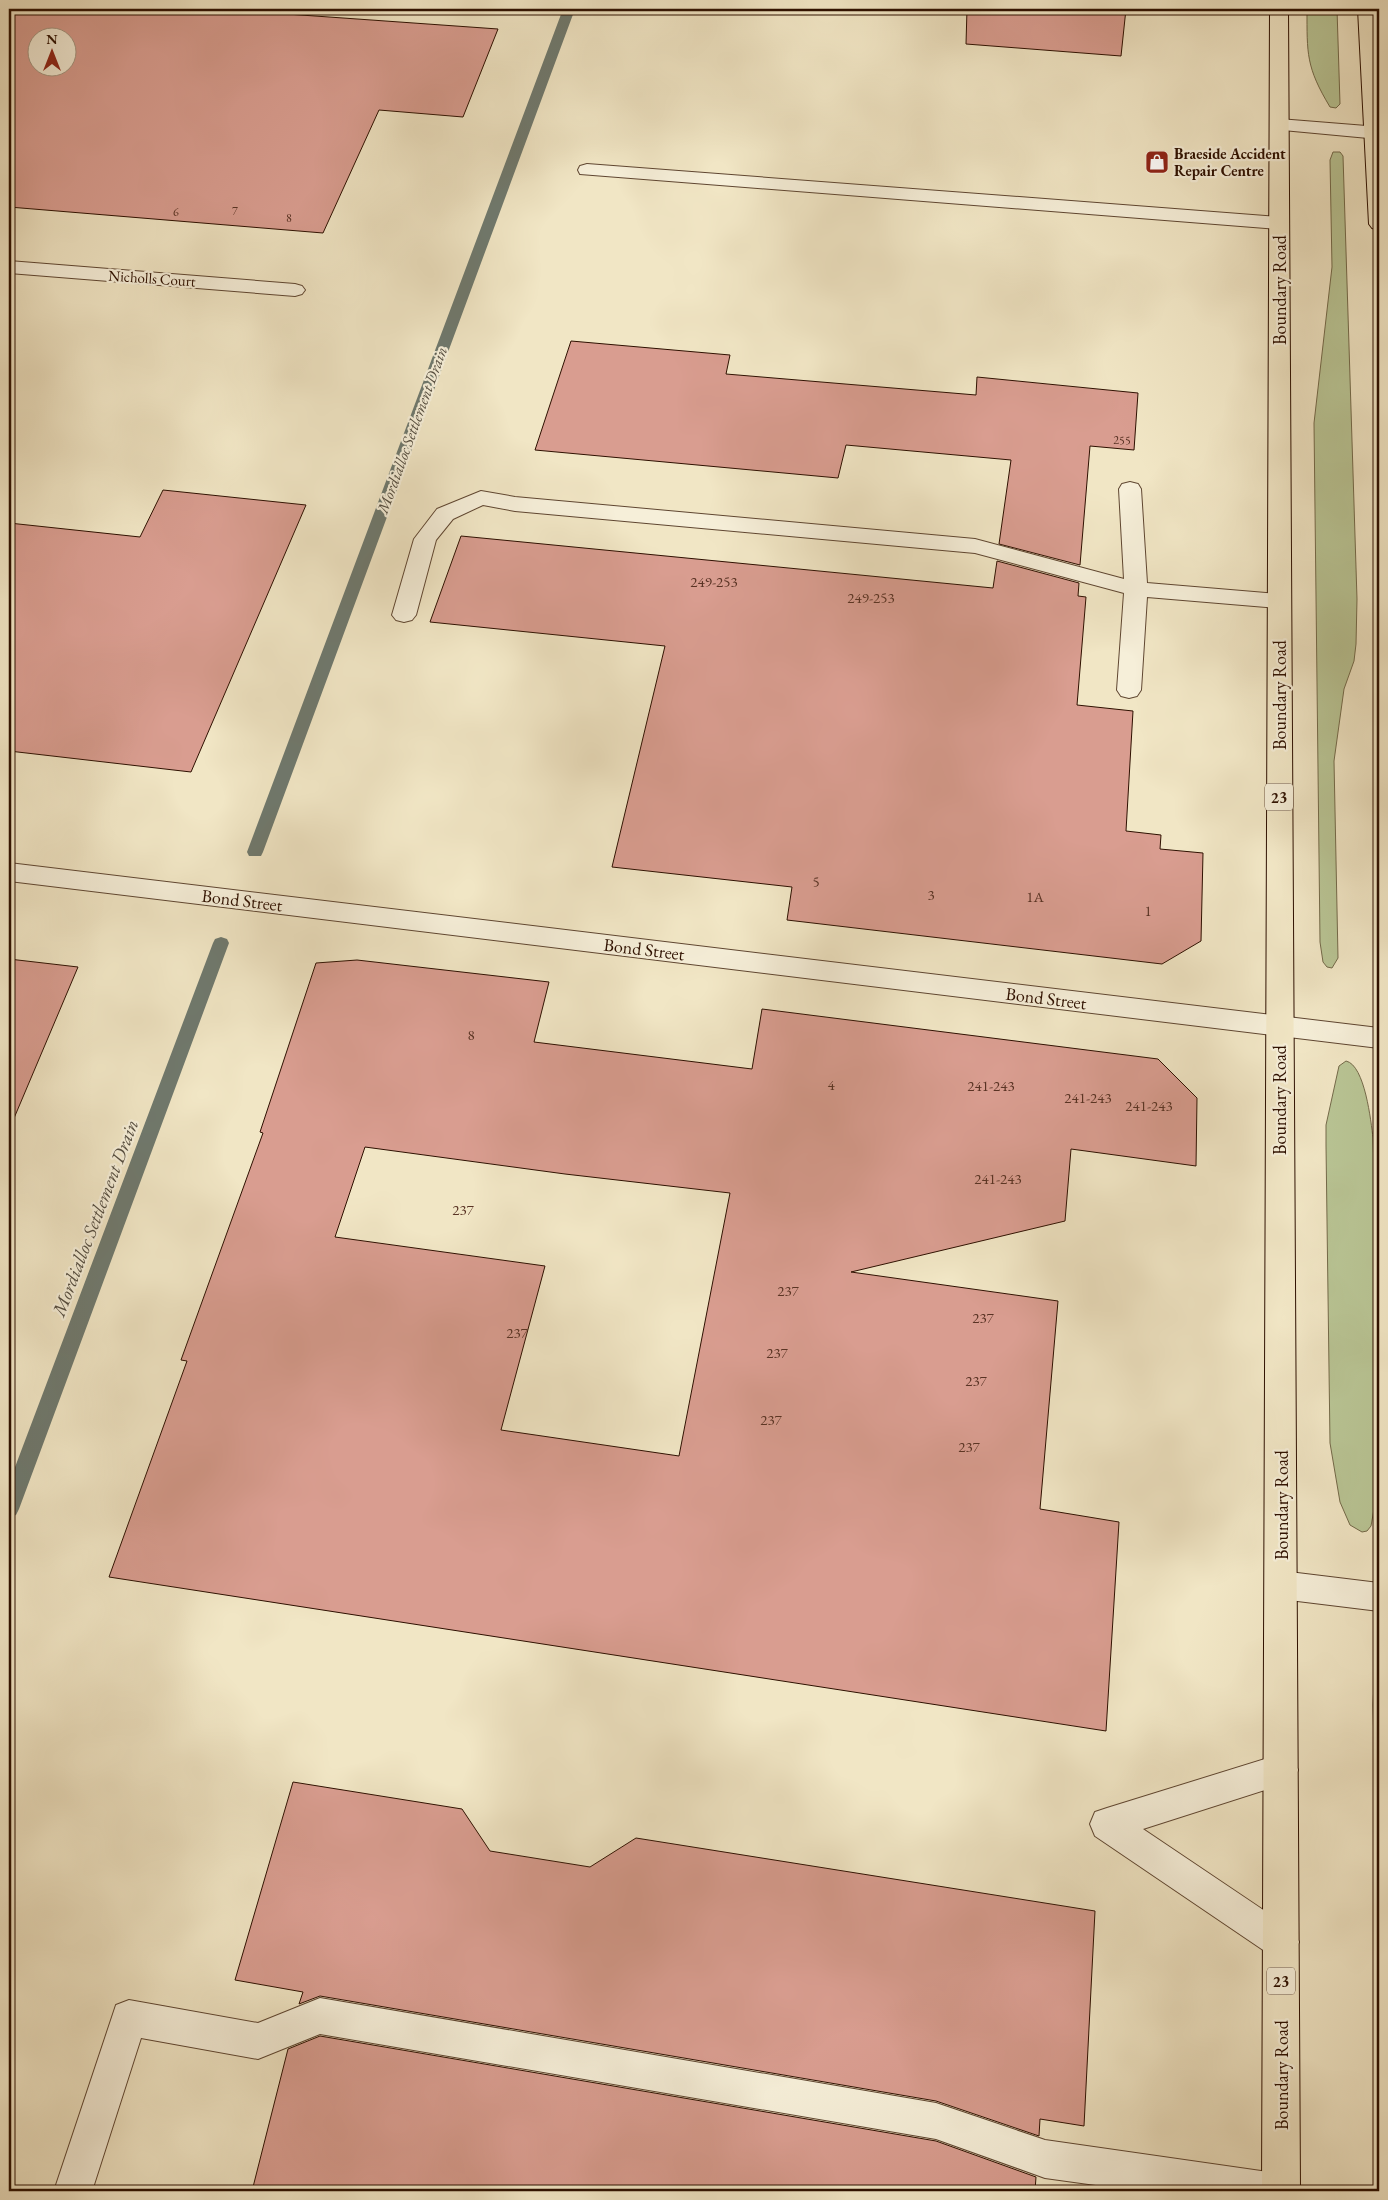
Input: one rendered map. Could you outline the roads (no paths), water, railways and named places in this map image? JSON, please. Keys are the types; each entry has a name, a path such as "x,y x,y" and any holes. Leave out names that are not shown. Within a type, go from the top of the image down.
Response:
{"main road":[{"name":"Boundary Road","path":"1279,9 1279,1026 1282,1585 1281,2191"},
{"path":"1367,9 1375,69 1379,224"}],"street":[{"path":"1280,125 1377,133"},
{"path":"586,170 1279,223"},
{"name":"Nicholls Court","path":"9,267 295,290"},
{"path":"1129,690 1136,589 1130,489"},
{"path":"404,615 425,539 445,514 481,498 515,504 975,546 1136,589 1279,601"},
{"name":"Bond Street","path":"9,872 1379,1038"},
{"path":"1282,1585 1379,1597"},
{"path":"1281,1770 1107,1824 1281,1942"},
{"path":"74,2191 129,2018 258,2041 320,2016 936,2121 1044,2159 1268,2191"}],"waterway":[{"name":"Mordialloc Settlement Drain","path":"255,852 569,9"},
{"name":"Mordialloc Settlement Drain","path":"9,1509 221,943"}],"place":[{"name":"Braeside Accident Repair Centre","path":"1157,162"}]}
